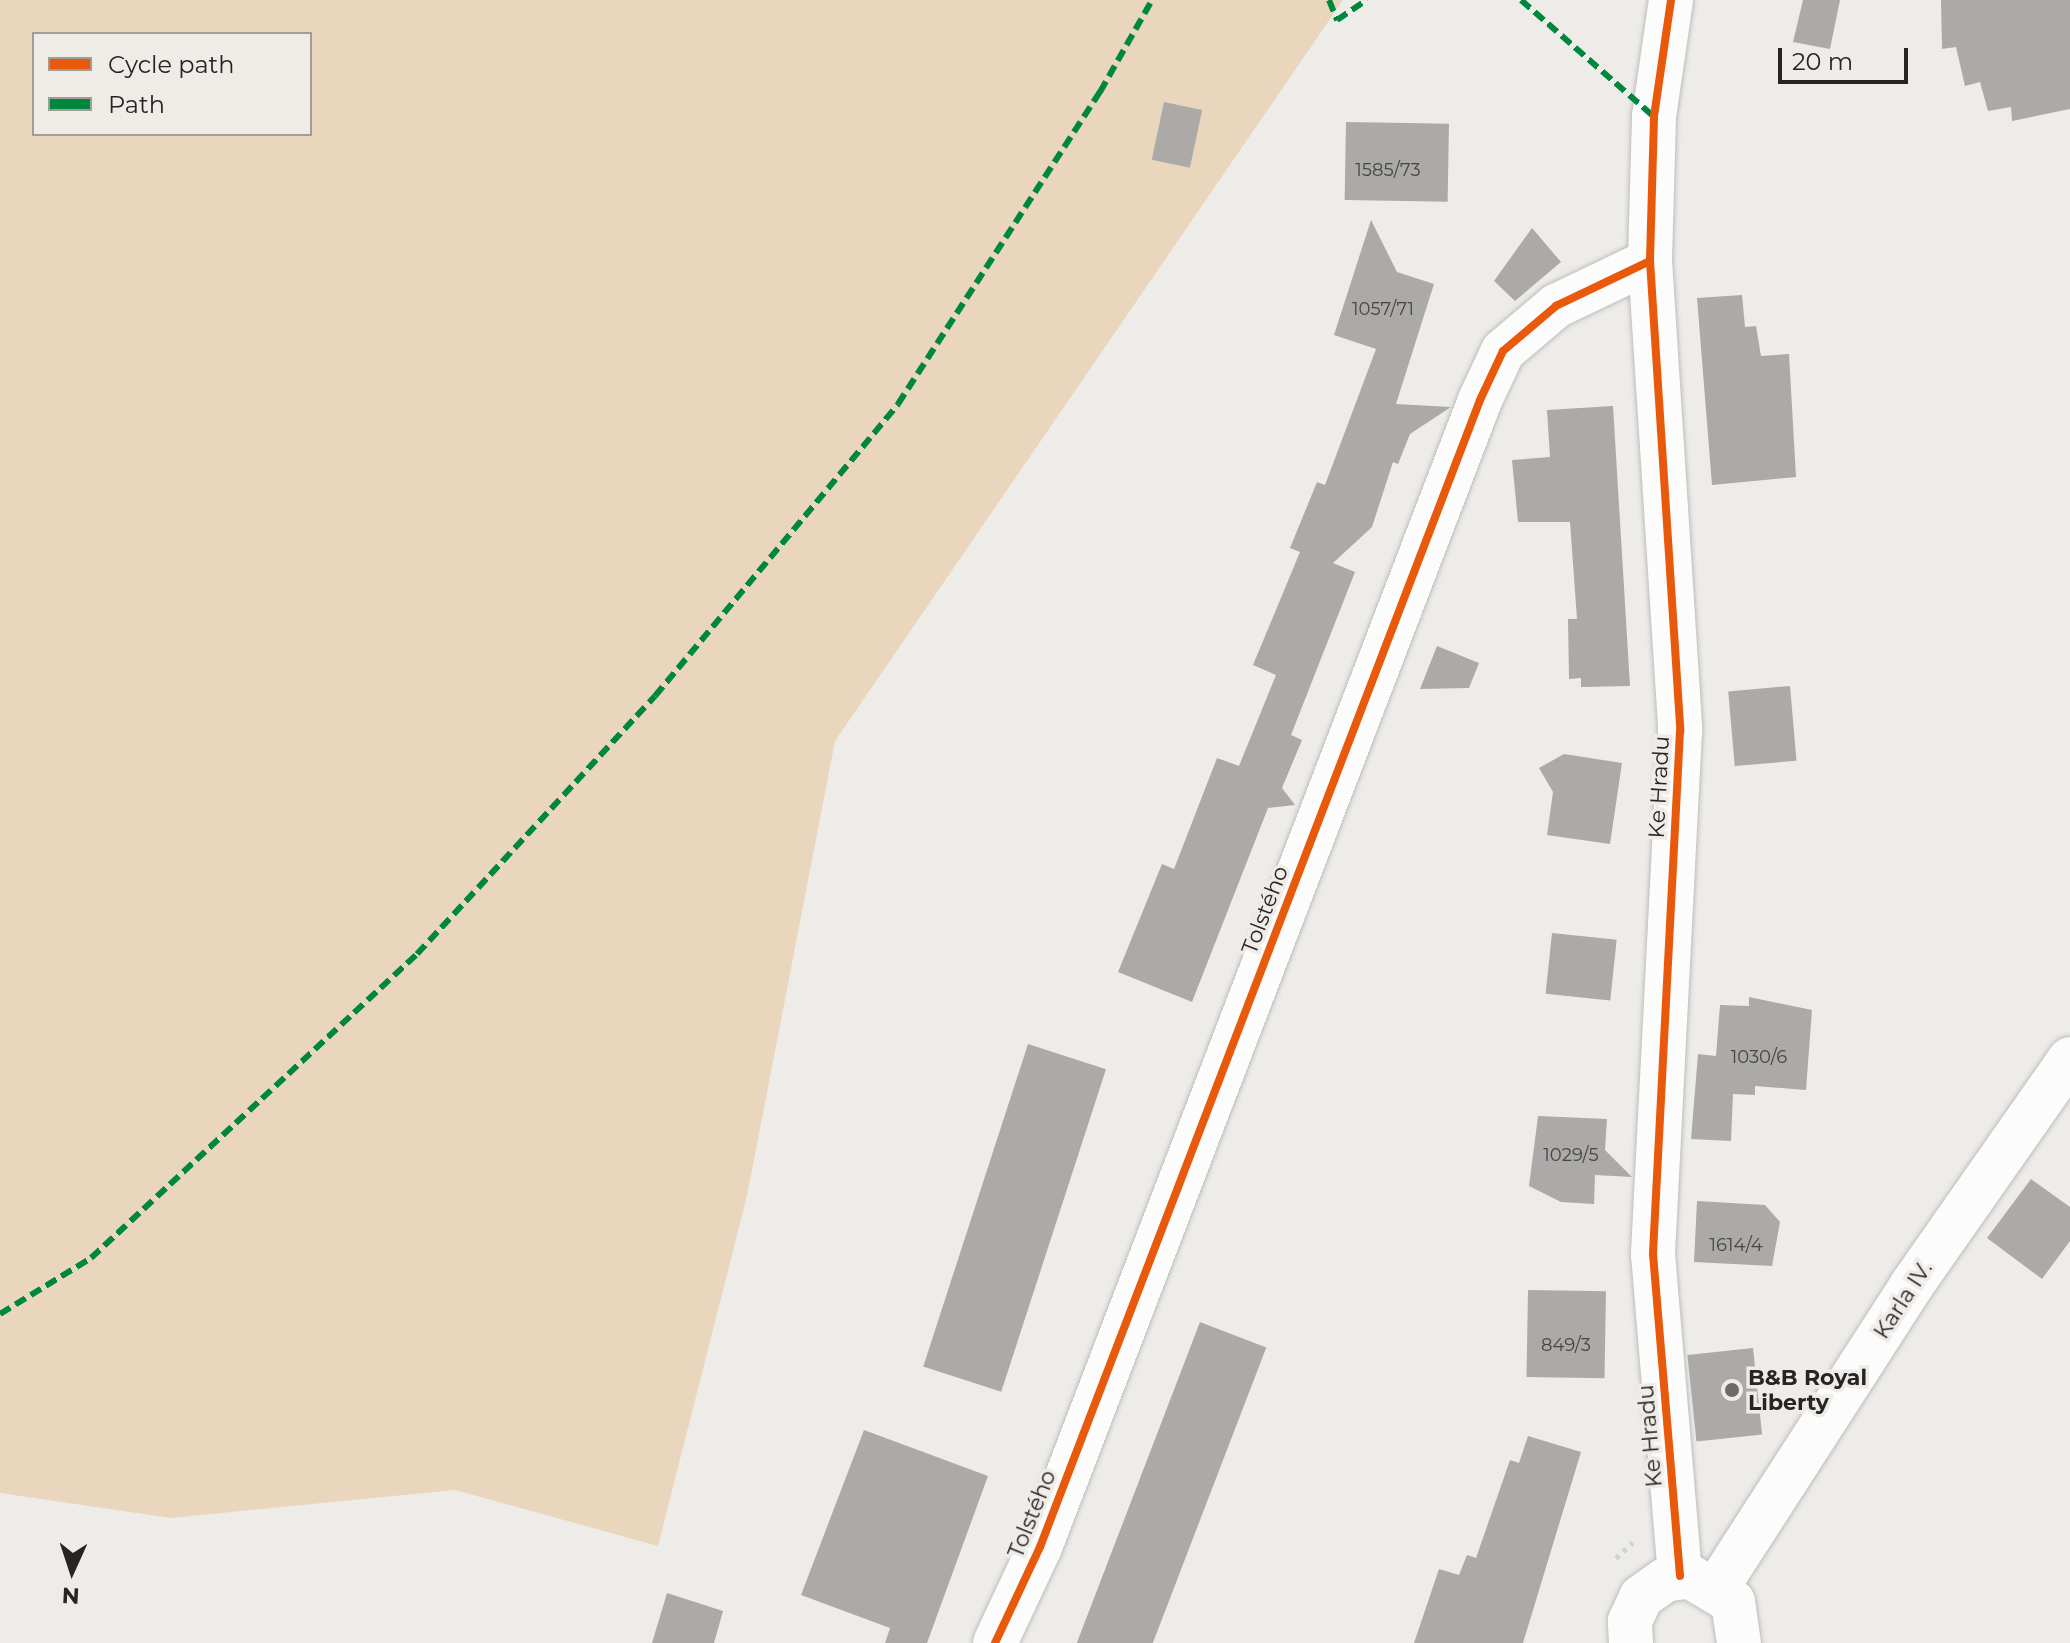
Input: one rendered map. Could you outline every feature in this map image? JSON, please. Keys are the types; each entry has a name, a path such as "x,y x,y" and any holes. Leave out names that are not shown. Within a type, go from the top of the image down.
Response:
{"street":[{"name":"Ke Hradu","path":"1671,0 1654,117 1650,261 1680,731 1653,1254 1699,1581"},
{"path":"1654,117 1692,0"},
{"name":"Tolstého","path":"995,1643 1040,1547 1480,400 1503,351 1556,306 1650,261"},
{"name":"Karla IV.","path":"1631,1643 1641,1597 1699,1581 2070,1059"},
{"path":"1699,1581 1739,1617 1739,1643"}],"shaded area":[{"path":"0,0 1343,0 835,741 747,1196 658,1546 455,1490 171,1518 0,1493"}],"building":[{"path":"1803,0 1840,0 1830,49 1793,42"},
{"path":"1941,0 2070,0 2070,109 2012,121 2011,107 1988,111 1980,82 1965,86 1956,47 1942,49"},
{"path":"1164,102 1202,110 1190,168 1152,160"},
{"path":"1346,122 1449,124 1448,202 1345,200"},
{"path":"1371,220 1397,272 1434,284 1396,404 1451,407 1410,434 1398,464 1393,462 1372,527 1333,563 1355,572 1291,735 1302,740 1282,788 1295,805 1268,808 1192,1002 1118,972 1162,864 1174,869 1217,758 1239,766 1276,675 1253,665 1300,552 1290,548 1317,482 1325,485 1376,349 1334,335"},
{"path":"1532,228 1561,262 1515,301 1494,281"},
{"path":"1742,295 1745,327 1756,326 1761,356 1789,354 1796,477 1712,485 1697,298"},
{"path":"1613,406 1630,686 1581,687 1581,678 1569,679 1568,619 1577,619 1570,522 1518,522 1512,460 1550,457 1547,410"},
{"path":"1437,646 1479,663 1469,688 1420,689"},
{"path":"1790,686 1797,761 1735,766 1728,691"},
{"path":"1564,754 1622,763 1610,844 1547,835 1553,792 1539,768"},
{"path":"1552,933 1617,940 1610,1000 1546,994"},
{"path":"1749,997 1812,1010 1806,1090 1755,1086 1755,1095 1733,1094 1731,1141 1691,1139 1698,1054 1716,1056 1720,1005 1749,1006"},
{"path":"1028,1044 1106,1069 1001,1392 923,1366"},
{"path":"1538,1116 1607,1119 1605,1150 1632,1177 1595,1175 1594,1204 1561,1202 1529,1186"},
{"path":"2031,1179 2070,1207 2070,1241 2042,1279 1987,1238"},
{"path":"1697,1201 1765,1205 1780,1222 1772,1266 1694,1262"},
{"path":"1528,1290 1606,1291 1604,1378 1526,1377"},
{"path":"1200,1322 1266,1347 1153,1643 1077,1643"},
{"name":"B&B Royal Liberty","path":"1753,1348 1762,1435 1696,1441 1687,1355"},
{"path":"864,1430 988,1476 927,1643 885,1643 890,1628 801,1595"},
{"path":"1528,1436 1581,1452 1523,1643 1414,1643 1439,1569 1459,1575 1467,1555 1476,1558 1510,1460 1519,1463"},
{"path":"667,1593 723,1611 714,1643 652,1643"}],"marked path":[{"path":"0,1314 91,1258 417,954 655,696 898,404 1100,92 1152,0"},
{"path":"1329,0 1337,20 1367,0"},
{"path":"1521,0 1654,117"}],"cycle path":[{"path":"1671,0 1654,117 1650,261 1680,731 1653,1254 1680,1576"},
{"path":"995,1643 1040,1547 1480,400 1503,351 1556,306 1650,261"}],"place":[{"name":"B&B Royal Liberty","path":"1732,1390"}]}
